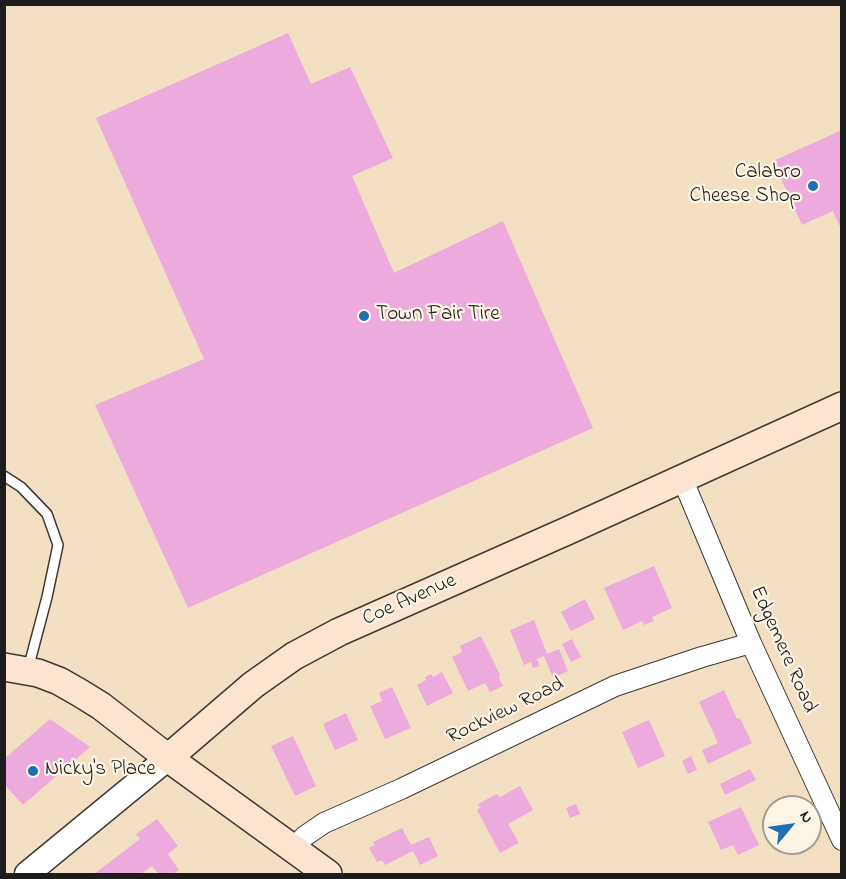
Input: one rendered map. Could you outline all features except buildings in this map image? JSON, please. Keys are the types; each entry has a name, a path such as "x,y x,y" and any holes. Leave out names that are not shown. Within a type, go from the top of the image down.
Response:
{"main road":[{"name":"Coe Avenue","path":"168,758 254,686 294,656 339,632 842,406"},
{"path":"16,669 39,673 59,681 101,706 168,758 328,874"}],"street":[{"name":"Edgemere Road","path":"682,478 751,643 842,840"},
{"name":"Rockview Road","path":"293,848 305,836 324,823 401,789 615,686 751,643"},
{"name":"Coe Avenue","path":"27,874 168,758"}],"lane":[{"path":"4,476 21,487 47,514 58,545 47,597 16,669"}],"place":[{"name":"Calabro Cheese Shop","path":"813,186"},
{"name":"Town Fair Tire","path":"364,316"},
{"name":"Nicky's Place","path":"33,771"}]}
